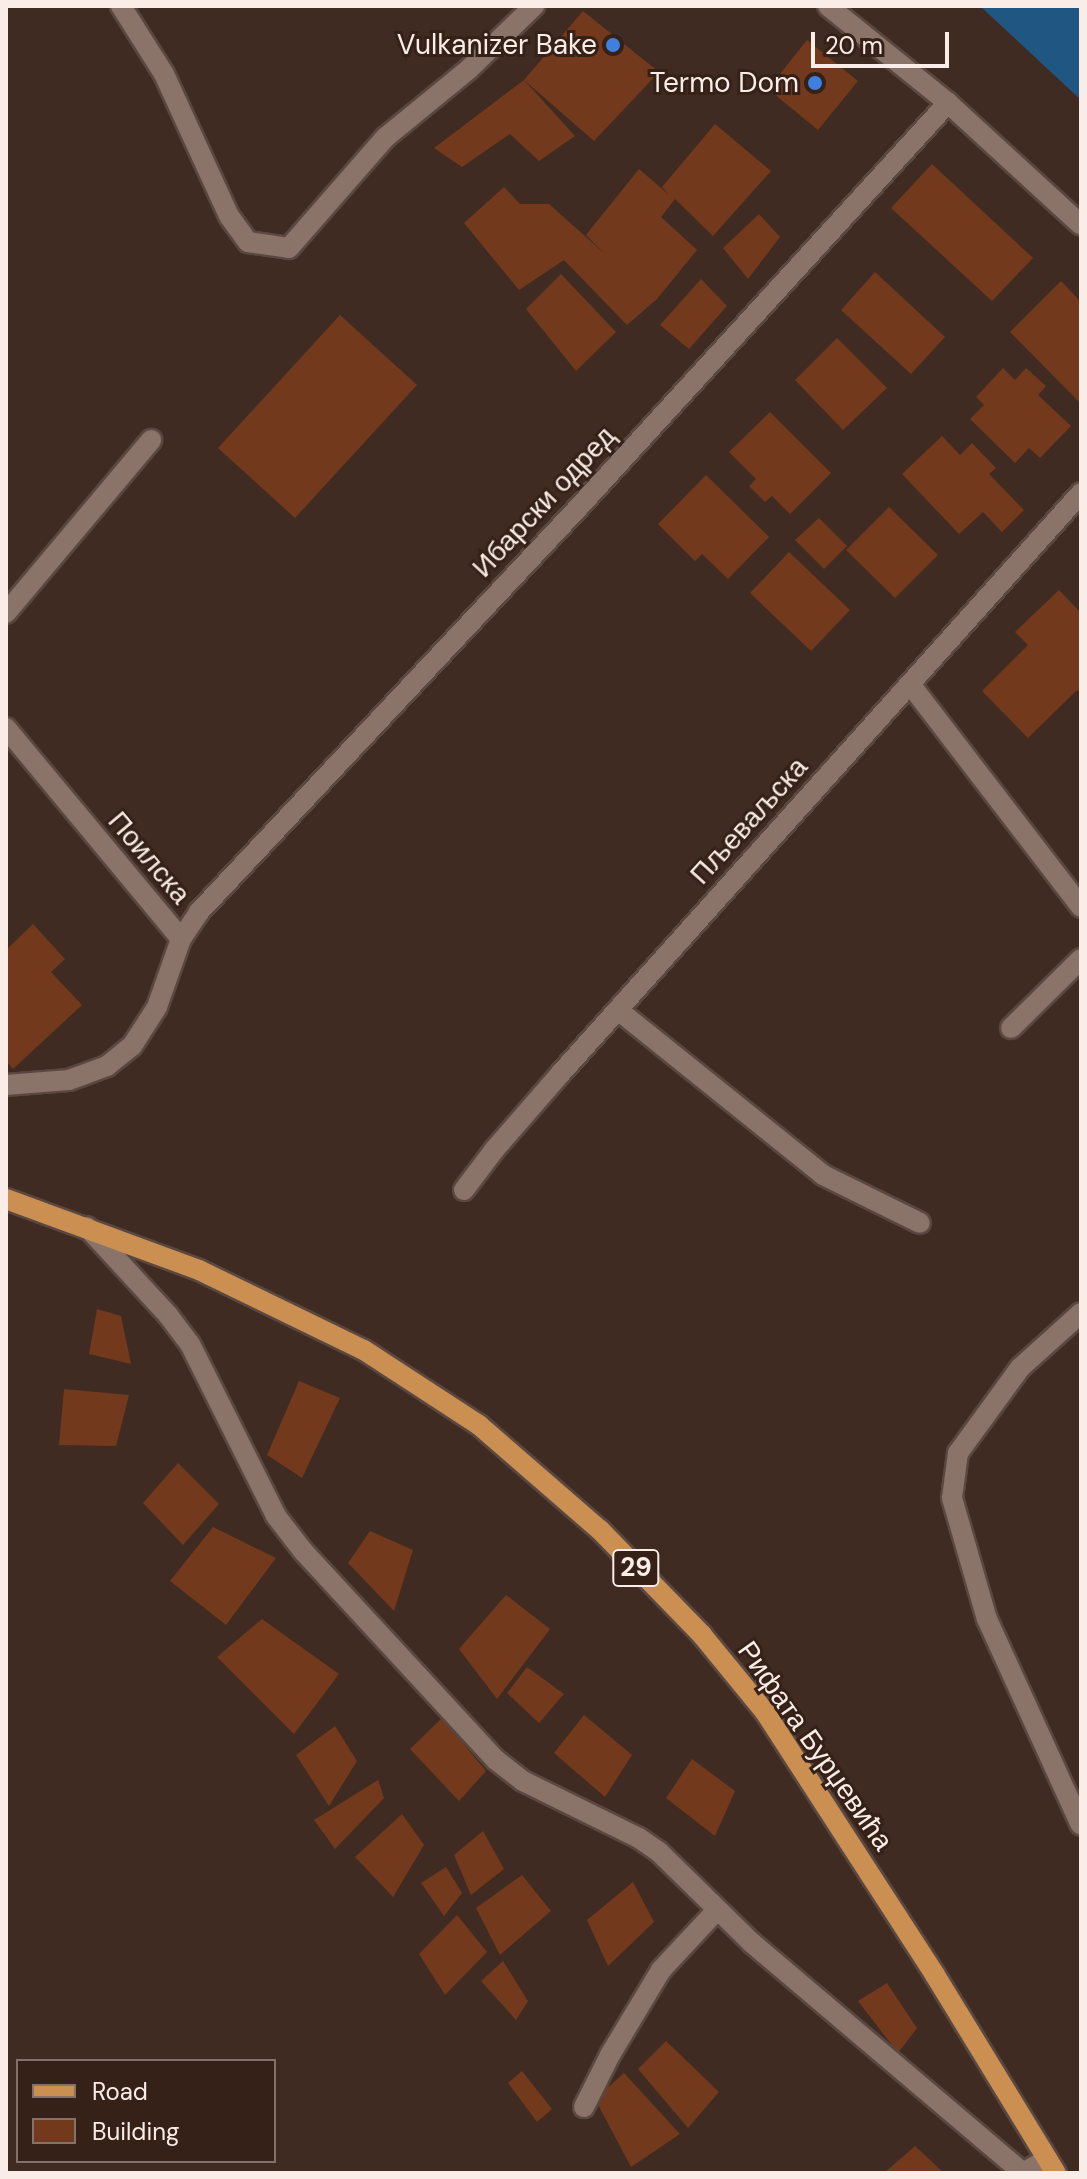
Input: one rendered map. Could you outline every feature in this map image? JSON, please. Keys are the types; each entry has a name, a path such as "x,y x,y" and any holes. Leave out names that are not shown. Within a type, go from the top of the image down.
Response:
{"main road":[{"name":"Рифата Бурџевића","path":"6,1199 87,1227 245,1290 364,1350 479,1425 600,1530 702,1635 765,1712 935,1975 1052,2166"}],"street":[{"path":"121,6 164,74 229,216 248,242 289,248 386,137 469,69 534,6"},
{"path":"828,6 948,103 1081,225"},
{"name":"Ибарски одред","path":"181,939 187,925 218,890 578,508 948,103"},
{"path":"6,613 151,440"},
{"name":"Пљеваљска","path":"464,1190 495,1149 618,1010 1081,493"},
{"path":"910,684 1081,907"},
{"name":"Поилска","path":"6,728 181,939 157,1007 132,1046 107,1066 69,1080 6,1085"},
{"path":"1011,1028 1081,959"},
{"path":"618,1010 823,1175 920,1223"},
{"name":"Рифата Бурџевића","path":"87,1227 168,1315 190,1344 276,1516 303,1551 496,1760 523,1781 639,1838 659,1852 717,1910 1023,2173 1052,2166"},
{"path":"1081,1313 1020,1368 958,1453 952,1498 987,1619 1081,1825"},
{"path":"584,2107 610,2055 661,1970 717,1910"}],"water":[{"path":"980,6 1078,6 1081,9 1081,100"}],"building":[{"path":"583,11 659,72 594,141 524,80"},
{"path":"807,40 858,81 818,130 768,89"},
{"path":"524,80 575,136 539,161 510,134 462,167 434,148"},
{"path":"715,124 771,171 713,236 675,199 661,217 697,250 657,299 627,325 564,260 519,290 464,223 504,187 520,204 549,204 605,254 586,235 639,169 668,194 662,187"},
{"path":"932,164 1033,258 992,301 891,208"},
{"path":"759,214 780,237 748,279 723,248"},
{"path":"875,272 945,337 911,374 841,310"},
{"path":"561,274 616,332 576,371 526,309"},
{"path":"701,279 727,306 689,349 660,325"},
{"path":"1061,281 1081,302 1081,404 1010,332"},
{"path":"340,315 417,385 295,518 218,448"},
{"path":"837,338 887,388 843,430 795,380"},
{"path":"1003,368 1015,380 1026,368 1046,386 1038,395 1071,426 1040,458 1029,448 1015,463 970,419 984,405 976,397"},
{"path":"770,412 831,473 790,514 772,496 765,502 749,486 756,479 729,452"},
{"path":"942,436 960,455 972,443 996,468 989,474 1024,510 1002,532 983,512 959,534 902,474"},
{"path":"706,475 769,537 728,579 702,554 695,561 658,524"},
{"path":"889,507 938,555 895,598 846,550"},
{"path":"819,518 847,546 824,569 795,540"},
{"path":"789,552 850,610 811,651 750,593"},
{"path":"1059,590 1081,613 1081,694 1077,690 1028,738 982,691 1028,645 1015,632"},
{"path":"33,924 65,959 51,972 82,1005 13,1069 6,1061 6,950"},
{"path":"97,1309 121,1316 131,1364 89,1354"},
{"path":"299,1381 340,1398 302,1478 267,1455"},
{"path":"64,1389 129,1395 116,1446 59,1445"},
{"path":"178,1463 219,1504 183,1545 143,1503"},
{"path":"213,1527 276,1558 226,1625 170,1581"},
{"path":"370,1531 413,1550 394,1611 348,1563"},
{"path":"506,1595 550,1629 497,1699 459,1649"},
{"path":"262,1619 339,1674 294,1734 217,1657"},
{"path":"527,1667 564,1694 539,1723 507,1693"},
{"path":"584,1715 632,1755 605,1797 554,1753"},
{"path":"442,1718 486,1771 459,1801 410,1749"},
{"path":"335,1726 357,1761 329,1806 296,1755"},
{"path":"692,1759 735,1791 715,1836 666,1798"},
{"path":"378,1780 384,1798 335,1849 314,1820"},
{"path":"402,1814 424,1845 393,1897 355,1857"},
{"path":"483,1831 504,1869 471,1895 454,1855"},
{"path":"446,1867 462,1893 444,1916 421,1883"},
{"path":"522,1875 551,1911 500,1955 476,1908"},
{"path":"633,1882 654,1922 608,1966 587,1920"},
{"path":"457,1915 487,1952 445,1995 419,1954"},
{"path":"503,1961 528,2001 516,2020 481,1981"},
{"path":"887,1983 917,2028 898,2053 858,2001"},
{"path":"666,2041 719,2092 688,2128 638,2069"},
{"path":"522,2071 552,2109 537,2122 508,2083"},
{"path":"624,2073 680,2134 631,2167 595,2099"},
{"path":"915,2146 944,2173 884,2173"}],"place":[{"name":"Vulkanizer Bake","path":"613,45"},
{"name":"Termo Dom","path":"815,83"}]}
